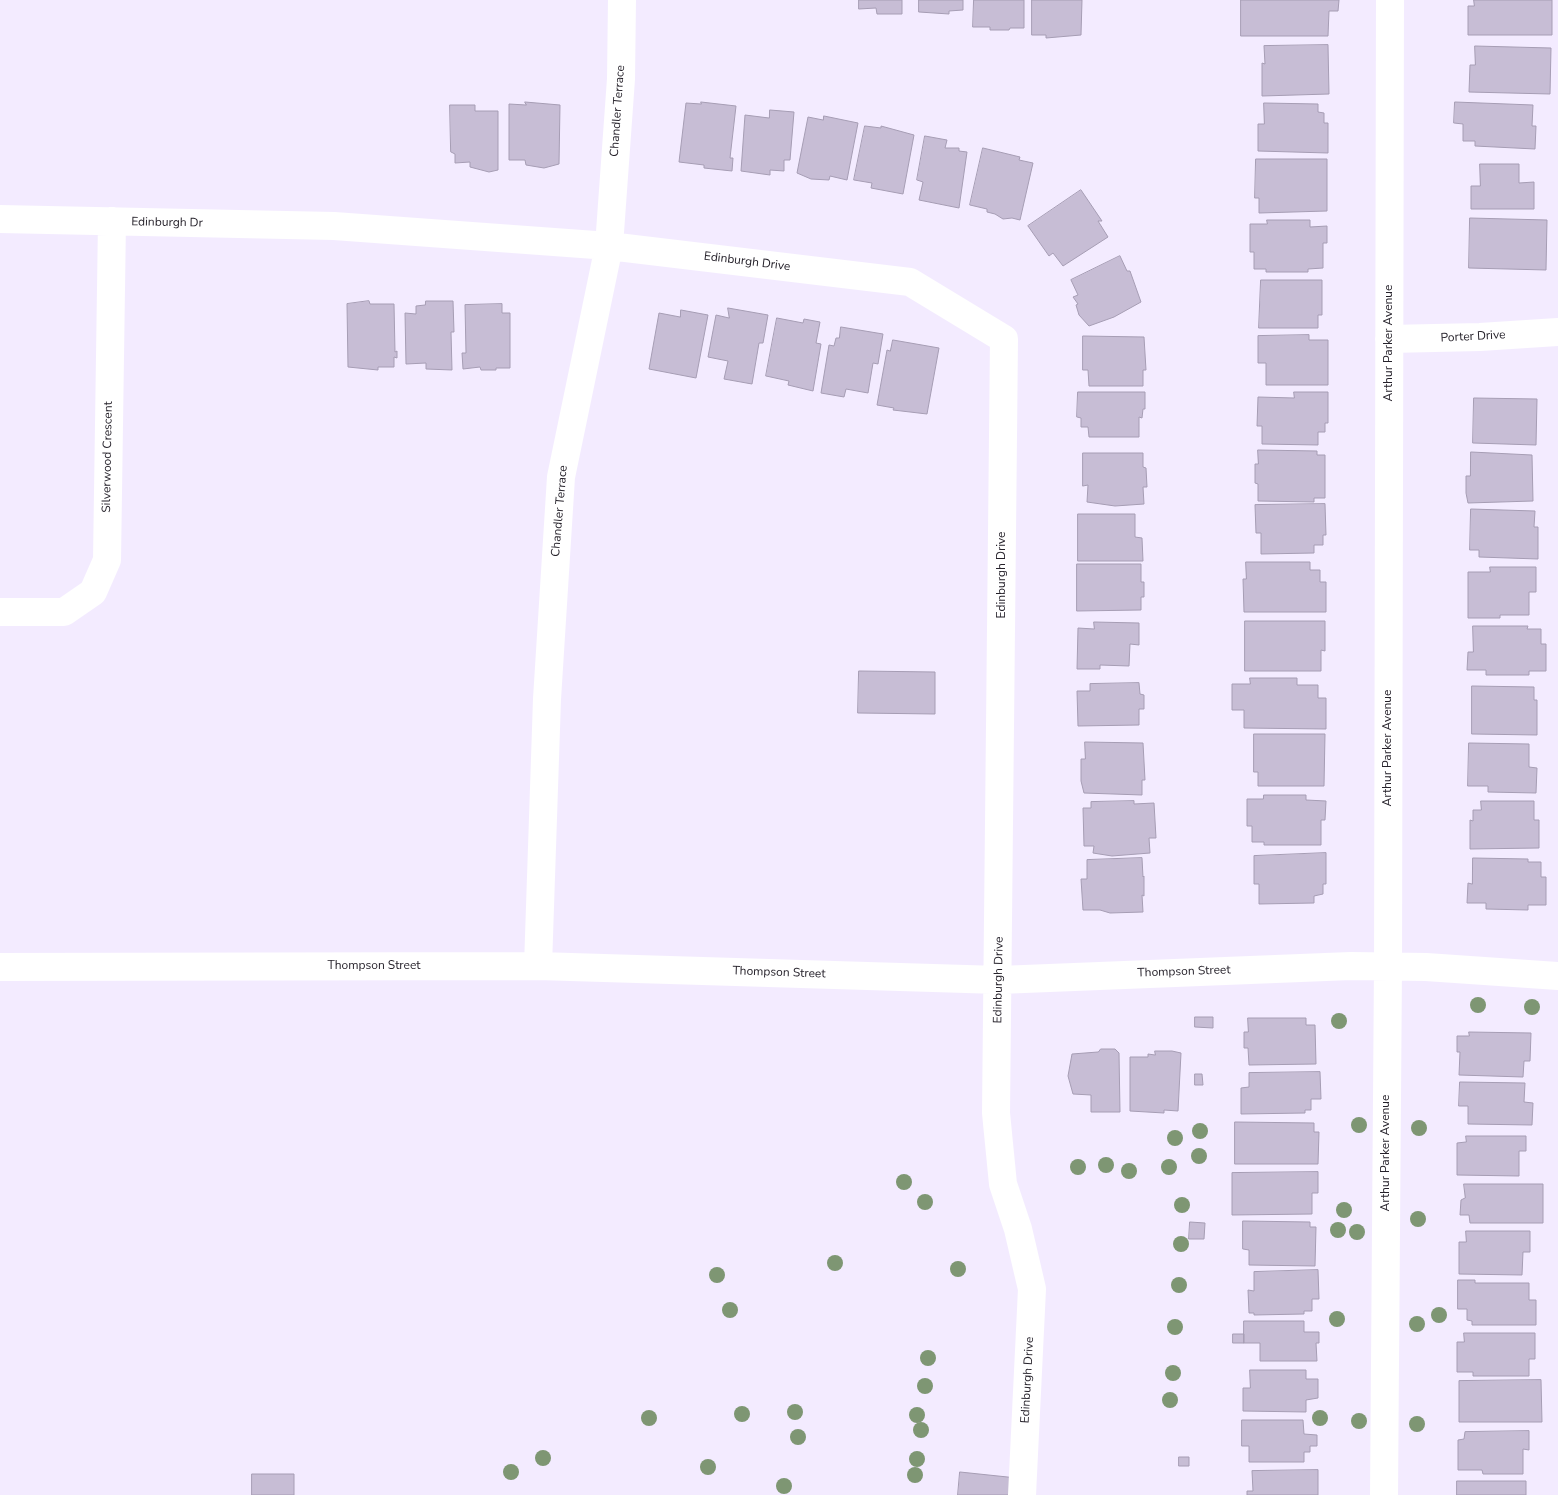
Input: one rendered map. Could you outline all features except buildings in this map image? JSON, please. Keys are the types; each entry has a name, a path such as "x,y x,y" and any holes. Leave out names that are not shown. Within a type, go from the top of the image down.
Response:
{"street":[{"name":"Chandler Terrace","path":"538,966 547,700 561,477 609,246 621,79 622,0"},
{"name":"Arthur Parker Avenue","path":"1384,1495 1388,966 1390,0"},
{"name":"Edinburgh Dr","path":"0,219 334,226"},
{"name":"Silverwood Crescent","path":"0,612 64,612 92,592 107,560 112,221"},
{"name":"Edinburgh Drive","path":"334,226 609,246 910,282 1004,339 999,980 996,1113 1003,1184 1018,1229 1032,1289 1022,1495"},
{"name":"Porter Drive","path":"1389,339 1480,337 1558,332"},
{"name":"Thompson Street","path":"0,967 538,966 999,980 1388,966 1558,976"}]}
